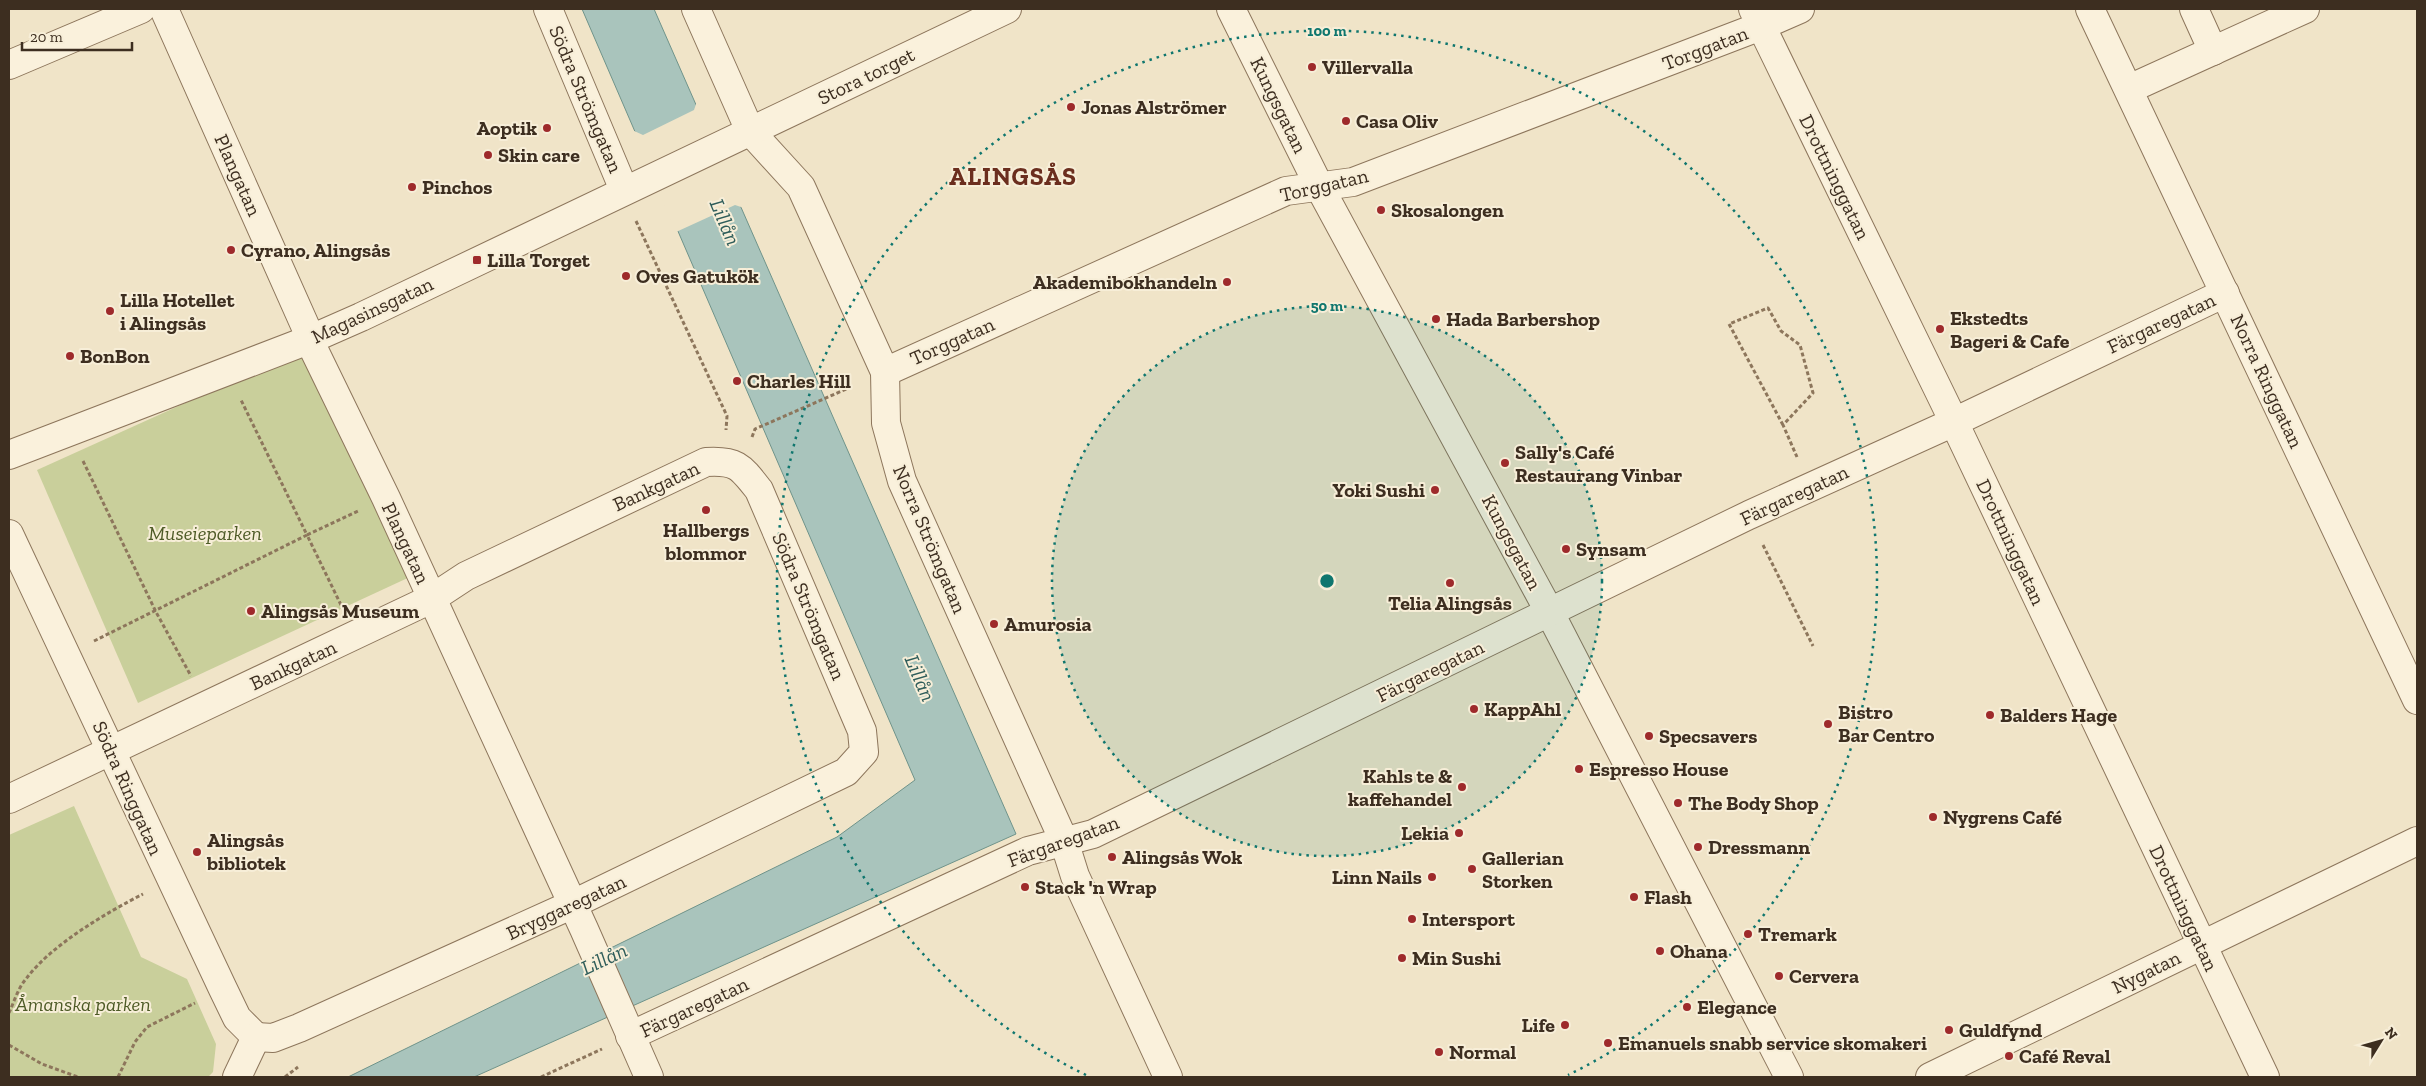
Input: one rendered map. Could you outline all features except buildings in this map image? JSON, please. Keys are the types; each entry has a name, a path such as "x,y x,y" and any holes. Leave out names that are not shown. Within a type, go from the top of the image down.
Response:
{"street":[{"path":"9,65 141,9"},
{"name":"Plangatan","path":"164,9 311,339 314,350 386,498 649,1077"},
{"name":"Södra Strömgatan","path":"548,9 634,186"},
{"name":"Norra Strömgatan","path":"696,9 750,131 801,187 885,372 886,423 902,482 1064,841 1075,876 1168,1077"},
{"name":"Stora torget","path":"725,142 1007,9"},
{"name":"Kungsgatan","path":"1231,9 1319,186 1550,613 1789,1077"},
{"name":"Torggatan","path":"885,372 1286,191 1352,182 1757,17 1800,9"},
{"name":"Norra Ringgatan","path":"2090,9 2417,700"},
{"path":"2194,9 2214,51"},
{"path":"2129,89 2305,9"},
{"name":"Drottninggatan","path":"1757,17 1954,422 2265,1077"},
{"name":"Magasinsgatan","path":"9,456 311,339 362,317 725,142"},
{"name":"Färgaregatan","path":"627,1026 1028,851 1093,834 1749,515 1954,422 2225,293"},
{"name":"Bankgatan","path":"9,799 356,635 431,598 466,576 706,462 732,463"},
{"name":"Södra Strömgatan","path":"732,463 759,490 862,731 864,752"},
{"name":"Södra Ringgatan","path":"9,534 112,751 170,880 237,1018 256,1037"},
{"name":"Bryggaregatan","path":"256,1037 273,1038 299,1028 571,906 846,772 864,752"},
{"name":"Nygatan","path":"1930,1077 2417,841"},
{"path":"237,1077 256,1037"}],"path":[{"path":"634,186 628,205 727,416 732,463"},
{"path":"1783,426 1813,393 1800,345 1781,330 1768,308 1729,324 1783,426 1811,487"},
{"path":"755,429 854,386"},
{"path":"238,393 356,635"},
{"path":"81,456 156,612 207,706"},
{"path":"66,654 156,612 307,535 386,498"},
{"path":"1749,515 1813,646"},
{"path":"9,1013 26,979 63,942 119,906 170,880"},
{"path":"118,1077 134,1042 147,1027 223,989"},
{"path":"541,1077 627,1026"},
{"path":"9,1045 42,1064 78,1077"}],"green space":[{"name":"Museieparken","path":"305,349 412,576 138,703 37,470"},
{"name":"Åmanska parken","path":"74,806 141,957 187,979 216,1044 213,1072 208,1077 9,1077 9,835"}],"water":[{"name":"Lillån","path":"582,9 654,9 1016,834 474,1077 348,1077 837,837 915,780"}],"pier":[{"path":"697,101 744,208 735,205 676,232 632,130 643,135 694,110"}],"place":[{"name":"Villervalla","path":"1312,67"},
{"name":"Jonas Alströmer","path":"1071,107"},
{"name":"Casa Oliv","path":"1346,121"},
{"name":"Aoptik","path":"547,128"},
{"name":"Skin care","path":"488,155"},
{"name":"Pinchos","path":"412,187"},
{"name":"Skosalongen","path":"1381,210"},
{"name":"Cyrano, Alingsås","path":"231,250"},
{"name":"Lilla Torget","path":"477,260"},
{"name":"Oves Gatukök","path":"626,276"},
{"name":"Akademibokhandeln","path":"1227,282"},
{"name":"Lilla Hotellet i Alingsås","path":"110,311"},
{"name":"Hada Barbershop","path":"1436,319"},
{"name":"Ekstedts Bageri & Cafe","path":"1940,329"},
{"name":"BonBon","path":"70,356"},
{"name":"Charles Hill","path":"737,381"},
{"name":"Sally's Café Restaurang Vinbar","path":"1505,463"},
{"name":"Yoki Sushi","path":"1435,490"},
{"name":"Hallbergs blommor","path":"706,510"},
{"name":"Synsam","path":"1566,549"},
{"name":"Telia Alingsås","path":"1450,583"},
{"name":"Alingsås Museum","path":"251,611"},
{"name":"Amurosia","path":"994,624"},
{"name":"KappAhl","path":"1474,709"},
{"name":"Balders Hage","path":"1990,715"},
{"name":"Bistro Bar Centro","path":"1828,724"},
{"name":"Specsavers","path":"1649,736"},
{"name":"Espresso House","path":"1579,769"},
{"name":"Kahls te & kaffehandel","path":"1462,787"},
{"name":"The Body Shop","path":"1678,803"},
{"name":"Nygrens Café","path":"1933,817"},
{"name":"Lekia","path":"1459,833"},
{"name":"Dressmann","path":"1698,847"},
{"name":"Alingsås bibliotek","path":"197,852"},
{"name":"Alingsås Wok","path":"1112,857"},
{"name":"Gallerian Storken","path":"1472,869"},
{"name":"Linn Nails","path":"1432,877"},
{"name":"Stack 'n Wrap","path":"1025,887"},
{"name":"Flash","path":"1634,897"},
{"name":"Intersport","path":"1412,919"},
{"name":"Tremark","path":"1748,934"},
{"name":"Ohana","path":"1660,951"},
{"name":"Min Sushi","path":"1402,958"},
{"name":"Cervera","path":"1779,976"},
{"name":"Elegance","path":"1687,1007"},
{"name":"Life","path":"1565,1025"},
{"name":"Guldfynd","path":"1949,1030"},
{"name":"Emanuels snabb service skomakeri","path":"1608,1043"},
{"name":"Normal","path":"1439,1052"},
{"name":"Café Reval","path":"2009,1056"}],"district":[{"name":"ALINGSÅS","path":"1013,176"}]}
